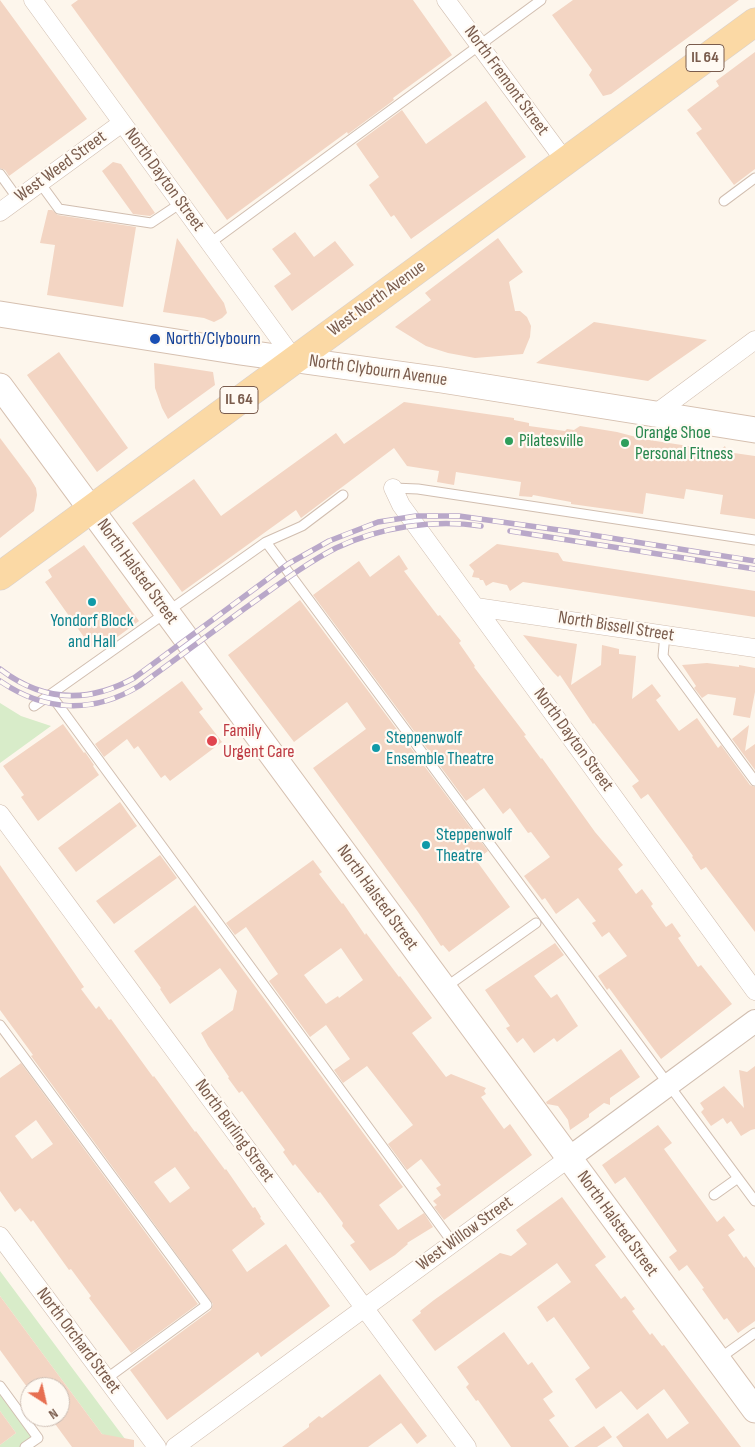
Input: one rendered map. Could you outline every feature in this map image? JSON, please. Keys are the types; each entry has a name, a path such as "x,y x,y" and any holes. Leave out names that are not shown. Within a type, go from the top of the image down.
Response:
{"main road":[{"name":"West North Avenue","path":"0,576 755,22"},
{"name":"North Clybourn Avenue","path":"0,314 434,379 755,430"},
{"name":"North Halsted Street","path":"0,386 755,1410"}],"street":[{"name":"North Fremont Street","path":"446,0 565,161"},
{"name":"North Dayton Street","path":"40,3 122,123 294,359"},
{"name":"West Weed Street","path":"0,212 122,123"},
{"path":"655,414 755,340"},
{"name":"North Dayton Street","path":"393,488 401,505 755,991"},
{"name":"North Bissell Street","path":"476,607 755,648"},
{"name":"North Burling Street","path":"0,814 467,1447"},
{"name":"West Willow Street","path":"175,1447 755,1021"},
{"name":"North Orchard Street","path":"0,1236 157,1447"}],"lane":[{"path":"210,243 541,0"},
{"path":"0,174 18,198"},
{"path":"724,201 755,178"},
{"path":"40,183 59,209 151,223 181,203"},
{"path":"393,488 418,489 755,540"},
{"path":"34,706 266,542 302,526 343,496"},
{"path":"266,542 755,1201"},
{"path":"665,634 664,656 755,781"},
{"path":"51,694 453,1243"},
{"path":"444,988 536,923"},
{"path":"0,1025 208,1305 106,1378"},
{"path":"714,1196 738,1178"},
{"path":"718,1360 755,1333"},
{"path":"0,1386 38,1438 25,1447"}],"green space":[{"path":"0,703 21,716 51,726 0,763"},
{"path":"0,1271 131,1447 102,1434 70,1391 70,1377 60,1377 0,1296"},
{"path":"0,1386 20,1413 20,1427 30,1427 38,1438 25,1447 0,1447 0,1445 16,1433 0,1411"}],"building":[{"path":"0,0 87,119 9,176 5,170 0,168"},
{"path":"78,0 413,0 452,55 348,134 347,132 227,220 71,5"},
{"path":"573,0 739,0 611,94 603,96 589,75 592,70 552,15"},
{"path":"755,52 755,169 734,185 696,133 702,129 687,110 719,86 716,81"},
{"path":"486,101 526,157 411,239 394,215 391,217 369,185 379,177 356,144 402,110 426,144"},
{"path":"113,162 121,164 155,213 150,216 133,214 102,171"},
{"path":"48,210 52,210 58,215 136,227 123,307 47,295 55,245 40,243"},
{"path":"295,232 314,257 335,241 354,265 292,311 274,286 291,274 272,249"},
{"path":"177,238 224,303 227,313 214,322 204,318 163,312"},
{"path":"498,238 523,272 509,282 515,311 520,311 527,317 531,326 530,337 523,354 475,358 448,353 426,346 395,327 431,300 425,293"},
{"path":"594,322 707,340 648,381 536,363"},
{"path":"59,352 128,448 97,472 27,375"},
{"path":"154,363 213,372 215,385 168,419 155,388"},
{"path":"404,402 514,418 514,420 529,423 529,426 565,431 567,429 574,430 580,426 617,432 636,438 695,447 720,450 725,446 727,452 755,456 755,519 720,514 723,495 686,489 684,499 646,493 643,514 571,504 571,502 533,495 532,497 519,496 521,482 456,472 454,485 437,482 439,471 407,466 394,448 301,518 296,510 182,592 132,523 194,479 221,516 336,433 344,444"},
{"path":"0,438 30,478 36,488 37,495 34,511 0,538"},
{"path":"497,544 558,553 563,561 755,591 755,617 523,582 510,591 507,585 493,582 486,586 483,580 472,577 474,571 469,565"},
{"name":"Yondorf Block and Hall","path":"84,545 139,621 105,646 101,640 91,647 45,582 52,577 48,570"},
{"path":"399,555 408,569 404,571 438,616 440,615 461,641 459,643 474,667 526,735 524,736 595,832 623,865 618,869 636,894 642,889 666,927 672,923 681,936 678,938 698,967 701,965 732,1004 661,1059 609,988 607,990 598,976 627,956 609,932 602,937 592,923 596,921 578,898 556,914 545,898 542,900 524,876 550,857 531,832 528,833 510,808 503,814 484,788 466,801 313,595 359,561 370,577"},
{"path":"300,600 488,851 476,860 510,907 449,952 443,945 441,946 313,768 366,729 347,702 294,742 228,655"},
{"path":"523,635 577,644 571,685 601,665 602,645 619,649 619,654 636,656 632,699 652,684 661,696 656,700 679,731 697,718 718,748 721,745 750,785 755,787 755,932 706,867 701,870 648,794 641,799 632,786 639,781 593,724 560,675 558,677 553,672"},
{"path":"707,663 755,668 755,692 750,718 733,715 736,698 708,694 702,698 694,688 696,686 682,665"},
{"path":"182,681 203,709 199,712 222,742 170,781 165,775 161,778 138,746 134,749 127,739 104,757 95,744"},
{"path":"63,724 85,752 99,775 38,821 21,797 24,795 3,766"},
{"path":"749,725 745,751 755,744 755,770 732,739"},
{"path":"120,802 137,826 76,872 58,848"},
{"path":"160,855 177,878 114,924 96,901"},
{"path":"313,860 322,872 319,874 432,1018 412,1033 446,1077 451,1074 486,1088 484,1091 486,1094 481,1097 504,1129 510,1124 532,1155 444,1220 434,1207 437,1205 433,1201 441,1195 436,1188 441,1185 421,1159 407,1170 388,1144 413,1125 367,1066 343,1083 334,1070 350,1059 326,1025 310,1037 269,981 278,974 246,927 235,935 226,923","holes":["341,948 363,980 339,998 338,996 326,1004 304,975"]},
{"path":"0,865 84,987 81,989 96,1009 99,1006 109,1020 111,1019 195,1132 226,1169 253,1208 255,1207 265,1224 232,1250 247,1272 286,1244 330,1306 261,1357 258,1352 167,1420 130,1370 211,1310 213,1304 31,1056 33,1055 0,1010","holes":["175,1167 190,1188 170,1203 154,1182"]},
{"path":"195,905 403,1187 379,1205 398,1230 424,1213 433,1227 407,1243 395,1255 370,1271 350,1245 355,1242 342,1226 343,1223 320,1192 318,1193 295,1164 293,1166 283,1152 285,1150 242,1091 239,1093 228,1078 201,1033 233,1010 237,991 220,968 170,1004 161,988 134,951"},
{"path":"555,943 564,955 534,976 551,998 557,994 578,1026 557,1042 554,1038 534,1053 523,1038 517,1043 506,1028 510,1026 485,990"},
{"path":"621,1049 640,1077 610,1098 610,1105 604,1103 589,1114 589,1117 570,1130 568,1120 558,1106 547,1104 546,1102"},
{"path":"21,1063 198,1304 131,1353 89,1298 91,1296 71,1269 69,1270 33,1220 31,1222 20,1208 15,1212 0,1191 0,1078","holes":["36,1120 53,1144 32,1159 15,1136"]},
{"path":"755,1066 755,1129 741,1136 731,1121 727,1124 723,1118 711,1126 701,1112 704,1109 700,1103 724,1086 744,1108 739,1070 747,1072"},
{"path":"658,1125 672,1143 664,1149 717,1222 724,1216 735,1230 728,1235 744,1258 746,1256 755,1268 755,1321 738,1333 727,1318 724,1320 687,1265 679,1271 669,1257 677,1251 625,1177 615,1184 602,1165"},
{"path":"562,1197 606,1257 595,1265 621,1299 625,1296 635,1309 632,1311 650,1335 652,1333 662,1346 664,1345 741,1447 623,1447 616,1437 648,1413 667,1439 689,1423 664,1389 637,1410 621,1391 596,1409 575,1379 590,1368 554,1317 547,1322 537,1307 571,1282 557,1263 435,1351 412,1320 434,1300 500,1253 511,1256 527,1244 516,1230"},
{"path":"0,1296 60,1377 20,1377 0,1350"},
{"path":"504,1332 528,1365 532,1362 553,1392 543,1399 555,1416 549,1420 569,1447 511,1447 478,1400 476,1401 466,1387 469,1384 457,1367"},
{"path":"380,1374 427,1436 417,1444 401,1423 368,1447 282,1447 309,1427 309,1424 319,1416 322,1418"},
{"path":"70,1391 102,1434 134,1440 134,1447 72,1447 57,1427 70,1427"},
{"path":"0,1411 16,1433 0,1445"},
{"path":"604,1426 612,1437 597,1447 574,1447"}],"railway":[{"path":"0,669 32,688 66,696 99,692 117,686 134,678 288,564 329,541 378,522 416,516 459,516 755,561"},
{"path":"0,681 34,699 52,704 69,706 87,705 104,701 122,695 139,686 289,577 336,548 370,535 407,526 426,524 481,526"},
{"path":"510,531 755,569"}],"place":[{"name":"North/Clybourn","path":"155,339"},
{"name":"Pilatesville","path":"509,441"},
{"name":"Orange Shoe Personal Fitness","path":"625,443"},
{"name":"Yondorf Block and Hall","path":"92,602"},
{"name":"Family Urgent Care","path":"212,741"},
{"name":"Steppenwolf Ensemble Theatre","path":"376,748"},
{"name":"Steppenwolf Theatre","path":"426,845"}]}
